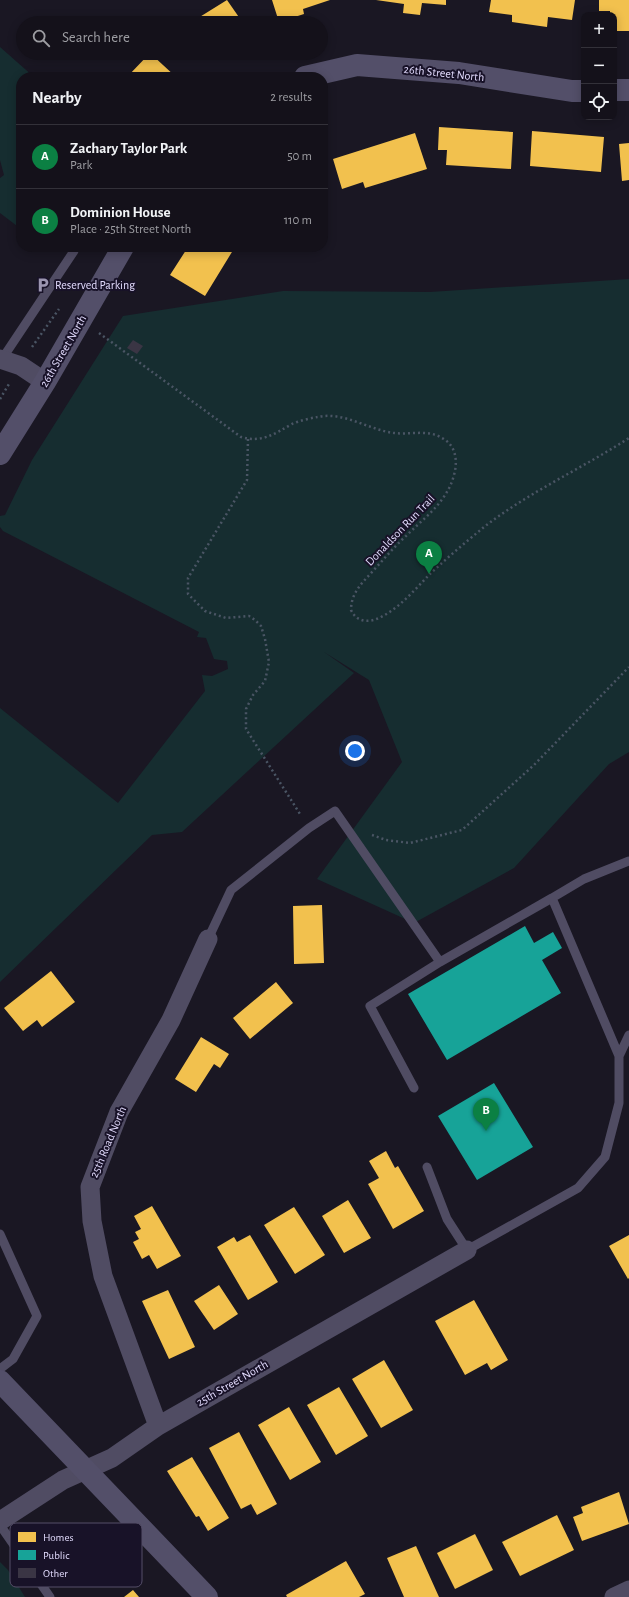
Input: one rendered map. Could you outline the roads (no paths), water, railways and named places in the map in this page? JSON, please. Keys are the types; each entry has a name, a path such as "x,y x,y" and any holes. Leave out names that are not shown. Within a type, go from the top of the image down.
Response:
{"street":[{"name":"26th Street North","path":"327,72 357,65 459,73 572,91 581,91"},
{"path":"617,90 629,90"},
{"name":"26th Street North","path":"0,454 45,382 120,252"},
{"path":"1,359 21,366 45,382"},
{"name":"25th Road North","path":"158,1426 103,1276 92,1221 90,1187 119,1112 171,1020 208,939"},
{"name":"25th Street North","path":"0,1521 63,1480 112,1458 158,1426 467,1250"},
{"path":"0,1381 135,1523"},
{"path":"142,1530 207,1597"},
{"path":"614,1597 629,1590"}],"lane":[{"path":"1,359 73,252"},
{"path":"208,939 231,890 309,828 335,811 440,962"},
{"path":"414,1088 370,1006 440,962 584,879 629,861"},
{"path":"427,1167 447,1219 467,1250 578,1188 605,1157 618,1103 618,1056 552,898"},
{"path":"618,1056 629,1036"},
{"path":"0,1234 37,1316 13,1359 0,1369"},
{"path":"0,1525 10,1539"},
{"path":"43,1587 50,1597"}],"place":[{"name":"Reserved Parking","path":"43,285"},
{"name":"Zachary Taylor Park","path":"429,574"},
{"name":"Dominion House","path":"486,1131"}]}
